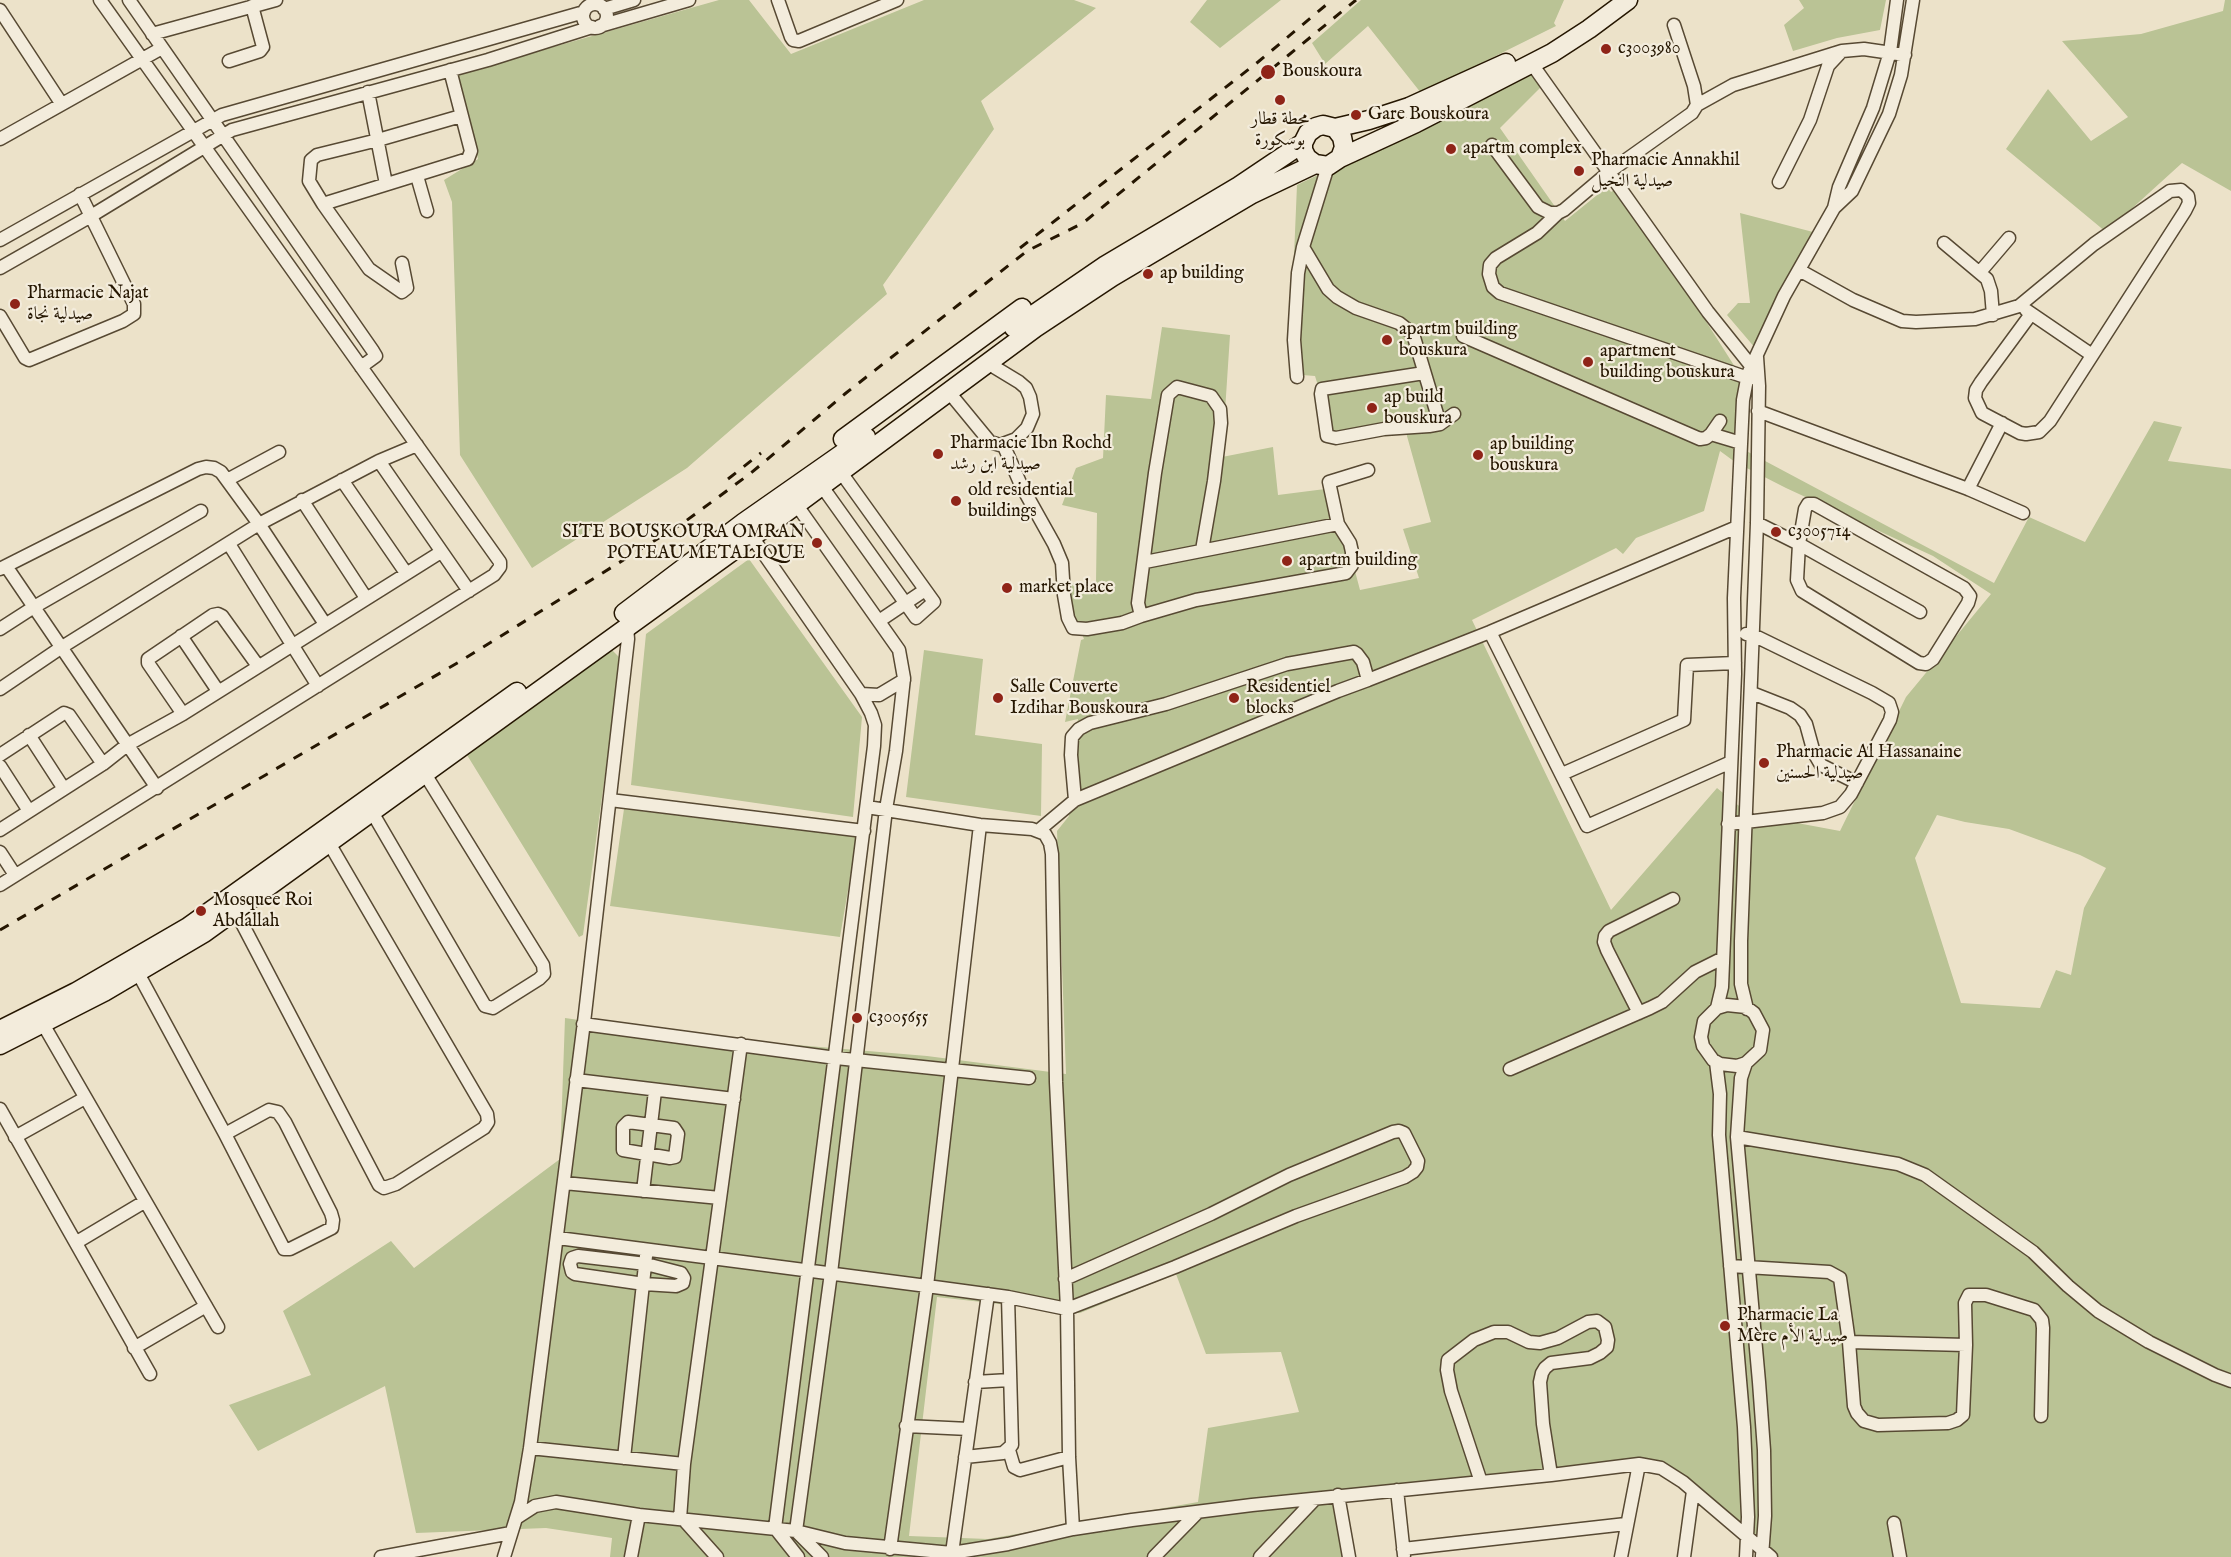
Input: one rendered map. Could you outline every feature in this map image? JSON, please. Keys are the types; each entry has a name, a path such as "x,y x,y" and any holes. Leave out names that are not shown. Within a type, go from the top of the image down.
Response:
{"street":[{"path":"0,885 469,591 498,572 500,562 141,61 100,0"},
{"path":"129,0 373,351 376,356 361,368"},
{"path":"152,34 276,0"},
{"path":"0,240 211,120 228,113 482,41 584,7 634,0"},
{"path":"0,267 237,129 488,60 689,0"},
{"path":"778,0 791,37 793,40 800,41 897,0"},
{"path":"0,1030 76,992 140,956 218,906 536,679 672,578 748,530 796,504 818,479 827,454 842,439 1029,303 1077,285 1239,186 1303,142 1308,133 1316,127 1335,128 1398,111 1557,38 1613,0"},
{"path":"0,1045 138,973 204,933 627,626 748,530 818,479 840,471 1035,328 1252,194 1397,132 1532,64 1582,34 1628,0"},
{"path":"1746,1063 1729,1066 1716,1062 1707,1054 1701,1037 1704,1021 1717,1008 1722,987 1724,958 1743,400 1784,296 1834,208 1839,187 1874,108 1890,52 1897,0"},
{"path":"1834,208 1852,191 1882,132 1895,95 1905,55 1913,0"},
{"path":"229,61 260,51 263,47 252,6"},
{"path":"596,27 606,16 603,6"},
{"path":"584,7 586,23 596,27"},
{"path":"0,10 61,103"},
{"path":"1674,25 1694,86 1697,105 1695,111 1609,172 1537,233 1496,258 1490,265 1489,274 1493,287 1500,292 1755,370"},
{"path":"482,41 488,60"},
{"path":"0,139 162,48"},
{"path":"1697,105 1733,85 1842,51 1864,49 1905,55"},
{"path":"1779,182 1810,120 1828,66 1842,51"},
{"path":"1532,64 1702,303 1755,370 1758,411 1757,523 1741,984 1747,1009"},
{"path":"323,204 468,159 471,151 450,70"},
{"path":"353,77 363,94 378,140 386,184"},
{"path":"402,262 407,288 402,292 369,269 323,204 309,181 311,160 317,154 378,140 461,116"},
{"path":"1297,377 1294,326 1298,273 1303,247 1328,163 1344,147 1342,137 1335,128"},
{"path":"1303,142 1303,150 1307,158 1328,163"},
{"path":"1492,145 1538,207 1550,213 1558,213"},
{"path":"417,176 427,211"},
{"path":"1799,270 1853,300 1902,321 1975,319 2019,306 2094,244 2149,204 2174,190 2185,193 2189,201 2187,208 2045,428 2026,434 1979,410 1975,398 1976,390 2031,314"},
{"path":"0,316 26,358 32,360 132,315 135,304 80,194"},
{"path":"1980,272 2008,237"},
{"path":"1944,243 1980,272 1990,285 1993,315"},
{"path":"1303,247 1328,289 1337,297 1356,308 1399,323 1410,330 1417,344 1440,424"},
{"path":"2019,306 2092,355"},
{"path":"1462,336 1700,439 1711,434 1720,421"},
{"path":"948,391 984,437 994,444 1003,444 1016,439 1027,428 1033,414 1026,388 986,362"},
{"path":"1424,373 1322,389 1327,436 1336,438 1384,429 1440,424 1454,414"},
{"path":"1141,616 1138,603 1155,473 1168,395 1177,387 1210,396 1220,410 1218,457 1202,550"},
{"path":"1758,411 1968,489 2023,513"},
{"path":"1968,489 2002,423"},
{"path":"1711,434 1741,443"},
{"path":"1003,444 1021,485 1062,563 1068,618 1073,628 1087,629 1122,623 1196,600 1347,573 1352,566 1352,552 1350,543 1338,524 1329,482 1368,470"},
{"path":"0,688 259,524 380,461 417,445"},
{"path":"227,480 279,452"},
{"path":"380,461 469,591"},
{"path":"157,788 62,647 3,567 198,469 214,468 221,472 259,524 325,624"},
{"path":"818,479 916,618 934,602 840,471"},
{"path":"342,480 406,573"},
{"path":"302,500 366,598"},
{"path":"796,504 899,650 904,680 896,751 886,809 831,1273 796,1531"},
{"path":"1808,504 1814,504 1964,588 1970,599 1933,659 1926,664 1919,663 1802,591 1797,580 1799,544 1805,509 1808,504"},
{"path":"0,629 201,511"},
{"path":"1757,523 1920,612"},
{"path":"1145,561 1338,524"},
{"path":"1038,831 1075,800 1338,691 1490,632 1737,527"},
{"path":"748,530 861,694 871,713 874,725 867,807 775,1528 798,1557"},
{"path":"228,544 318,686"},
{"path":"0,830 103,764 127,745 183,714 441,552"},
{"path":"879,621 925,590"},
{"path":"183,714 147,659 215,614 220,614 258,666"},
{"path":"504,1557 518,1517 530,1448 558,1238 610,800 628,639 627,626"},
{"path":"1490,632 1587,826 1731,762"},
{"path":"1728,824 1835,810 1844,803 1857,783 1890,720 1892,707 1872,693 1753,635 1734,633"},
{"path":"181,636 218,691"},
{"path":"1075,800 1071,755 1072,737 1079,729 1090,723 1166,704 1287,664 1354,652 1359,656 1368,680"},
{"path":"1562,774 1684,720 1687,665 1735,663"},
{"path":"861,694 888,692 904,680"},
{"path":"1752,693 1790,708 1800,715 1806,724 1814,753 1821,765 1857,783"},
{"path":"0,755 59,714 67,713 103,764"},
{"path":"29,735 64,789"},
{"path":"0,766 29,811"},
{"path":"372,812 485,1006 494,1008 539,980 544,974 543,965 425,774"},
{"path":"610,800 864,831"},
{"path":"867,807 980,825 1025,828 1038,831 1048,838 1052,854 1056,1082 1067,1309 1069,1457 1073,1529"},
{"path":"890,1549 927,1286 980,825"},
{"path":"235,910 379,1185 384,1188 390,1187 484,1128 488,1122 486,1114 329,843"},
{"path":"0,852 15,876"},
{"path":"1639,1013 1607,950 1604,942 1605,936 1609,931 1673,899"},
{"path":"1510,1070 1662,1002 1695,972 1724,958"},
{"path":"138,973 284,1249 291,1249 332,1228 334,1224 331,1213 280,1114 275,1110 269,1110 225,1134"},
{"path":"1717,1008 1736,1004 1747,1009 1760,1021 1762,1040 1760,1050 1746,1063 1738,1093 1737,1137 1764,1450 1765,1555"},
{"path":"43,1024 218,1327"},
{"path":"584,1024 836,1058 1029,1078"},
{"path":"717,1557 682,1519 684,1464 741,1044"},
{"path":"1716,1062 1720,1094 1719,1135 1744,1427 1748,1537 1746,1557"},
{"path":"576,1080 734,1099"},
{"path":"643,1191 655,1091"},
{"path":"15,1137 85,1098"},
{"path":"0,1109 150,1374"},
{"path":"628,1122 651,1124 677,1130 676,1153 672,1158 623,1150 623,1127 628,1122"},
{"path":"558,1238 988,1294 1067,1309 1296,1216 1405,1177 1413,1172 1418,1161 1404,1133 1393,1132 1289,1175 1211,1214 1065,1279"},
{"path":"1737,1137 1898,1164 1925,1175 2025,1246 2068,1286 2107,1317 2150,1342 2231,1381"},
{"path":"564,1183 720,1198"},
{"path":"76,1242 144,1202"},
{"path":"624,1458 647,1250"},
{"path":"578,1256 646,1264 681,1273 684,1278 683,1283 676,1286 644,1284 575,1274 570,1264 572,1258 578,1256"},
{"path":"1730,1266 1829,1272 1838,1275 1842,1287 1856,1411 1864,1421 1878,1425 1948,1423 1960,1418 1964,1407 1965,1303 1970,1295 1986,1295 2028,1307 2039,1314 2043,1328 2041,1416"},
{"path":"952,1553 988,1294"},
{"path":"965,1457 1003,1453 1009,1450 1013,1442 1008,1297"},
{"path":"134,1348 206,1306"},
{"path":"1481,1482 1451,1391 1447,1370 1448,1360 1474,1340 1494,1332 1508,1332 1529,1342 1540,1343 1558,1338 1588,1322 1597,1321 1605,1327 1607,1347 1590,1358 1551,1363 1542,1373 1540,1382 1543,1424 1551,1476"},
{"path":"1849,1342 1966,1346"},
{"path":"975,1382 1010,1380"},
{"path":"906,1426 969,1429"},
{"path":"530,1448 684,1464"},
{"path":"1009,1450 1014,1467 1020,1470 1069,1457"},
{"path":"518,1517 535,1506 556,1502 639,1515 775,1528 845,1543 890,1549 952,1553 998,1546 1073,1529 1252,1504 1551,1476 1639,1464 1661,1468 1693,1491 1748,1537 1765,1555"},
{"path":"1621,1557 1639,1464"},
{"path":"1397,1490 1404,1553 1626,1524"},
{"path":"1684,1557 1693,1491"},
{"path":"1338,1496 1349,1557"},
{"path":"1260,1557 1315,1499"},
{"path":"1154,1557 1198,1512"},
{"path":"632,1556 639,1515"},
{"path":"1894,1523 1900,1557"},
{"path":"796,1531 822,1557"},
{"path":"381,1557 511,1533"}],"green space":[{"path":"719,0 749,0 791,54 924,0 1074,0 1096,8 981,101 994,129 883,285 887,294 687,468 532,568 460,455 452,202 444,180 478,159 458,74"},
{"path":"1207,0 1281,0 1220,48 1190,22"},
{"path":"1361,0 1564,0 1554,23 1556,26 1421,93 1368,26 1325,64 1312,43"},
{"path":"1799,0 1886,0 1880,30 1837,38 1793,51 1784,25 1804,8"},
{"path":"2225,0 2231,0 2231,191 2182,163 2106,232 2006,149 2048,89 2091,141 2128,117 2062,41 2141,34 2223,11"},
{"path":"1534,71 1544,84 1500,128 1565,221 1607,187 1611,192 1620,186 1742,378 1737,446 1994,583 2029,517 2085,542 2154,421 2182,427 2168,461 2231,469 2231,1557 1774,1557 1652,1461 1337,1490 1348,1557 610,1557 612,1538 546,1528 416,1533 385,1386 258,1451 229,1405 311,1375 283,1311 391,1241 414,1268 560,1159 565,1018 690,1036 927,1056 1066,1074 1057,831 1069,816 1067,783 1078,719 1065,722 1081,640 1084,639 1061,584 1096,582 1097,513 1062,505 1076,468 1103,458 1106,395 1151,399 1162,327 1230,335 1222,457 1273,447 1278,495 1333,488 1360,590 1419,578 1403,529 1431,522 1405,429 1335,440 1315,376 1289,374 1297,185","holes":["1720,451 1735,462 1786,488 1933,556 1991,594 1906,697 1840,831 1749,814 1717,788 1611,910 1472,620 1616,548 1623,554 1636,538 1704,511","1937,815 2009,829 2080,855 2106,868 2084,908 2071,975 2056,970 2040,1008 1961,1003 1915,858","1176,1274 1206,1354 1281,1352 1299,1412 1208,1428 1198,1502 988,1539 909,1536 937,1297 1080,1313"]},
{"path":"1740,213 1813,232 1756,349 1727,315 1738,303 1750,303"},
{"path":"749,559 862,717 853,817 631,785 646,634"},
{"path":"611,649 621,659 583,935 579,937 467,755"},
{"path":"924,650 983,659 975,735 1042,744 1041,816 906,797"},
{"path":"624,809 857,837 840,937 610,906"}],"railway":[{"path":"1020,248 1258,62 1332,0"},
{"path":"0,930 459,662 683,523 751,473 846,393 1027,251 1083,223 1356,0"},
{"path":"728,479 761,453"}],"place":[{"name":"c3003980","path":"1606,49"},
{"name":"Bouskoura","path":"1268,72"},
{"name":"محطة قطار بوسكورة","path":"1280,100"},
{"name":"Gare Bouskoura","path":"1356,115"},
{"name":"apartm complex","path":"1451,149"},
{"name":"Pharmacie Annakhil صيدلية النخيل","path":"1579,171"},
{"name":"ap building","path":"1148,274"},
{"name":"Pharmacie Najat صيدلية نجاة","path":"15,304"},
{"name":"apartm building bouskura","path":"1387,340"},
{"name":"apartment building bouskura","path":"1588,362"},
{"name":"ap build bouskura","path":"1372,408"},
{"name":"Pharmacie Ibn Rochd صيدلية ابن رشد","path":"938,454"},
{"name":"ap building bouskura","path":"1478,455"},
{"name":"old residential buildings","path":"956,501"},
{"name":"c3005714","path":"1776,532"},
{"name":"SITE BOUSKOURA OMRAN POTEAU METALIQUE","path":"817,543"},
{"name":"apartm building","path":"1287,561"},
{"name":"market place","path":"1007,588"},
{"name":"Salle Couverte Izdihar Bouskoura","path":"998,698"},
{"name":"Residentiel blocks","path":"1234,698"},
{"name":"Pharmacie Al Hassanaine صيدلية الحسنين","path":"1764,763"},
{"name":"Mosquee Roi Abdallah","path":"201,911"},
{"name":"c3005655","path":"857,1018"},
{"name":"Pharmacie La Mère صيدلية الأم","path":"1725,1326"}]}
